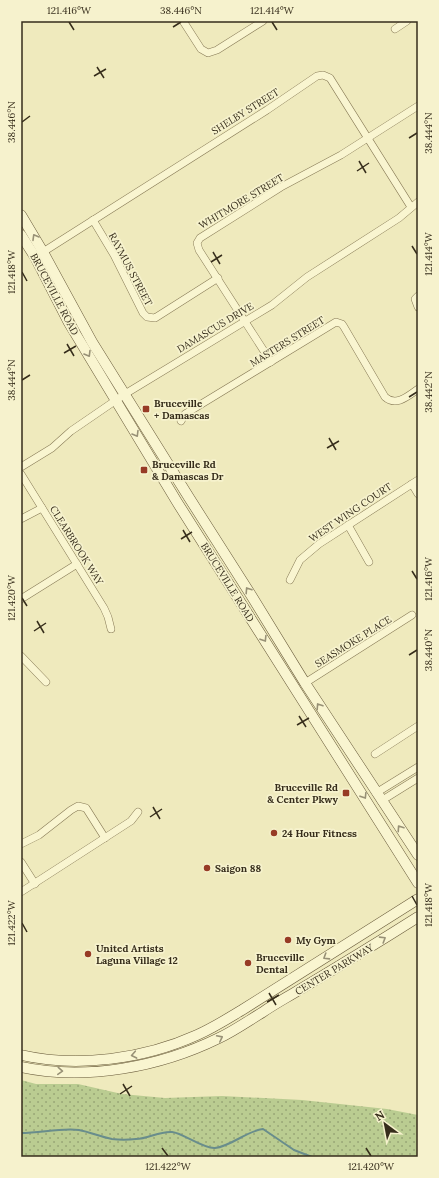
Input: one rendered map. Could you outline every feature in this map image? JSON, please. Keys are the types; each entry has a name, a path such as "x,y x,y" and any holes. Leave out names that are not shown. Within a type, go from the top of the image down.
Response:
{"main road":[{"name":"BRUCEVILLE ROAD","path":"21,215 43,252 81,324 305,683 418,855"},
{"name":"BRUCEVILLE ROAD","path":"21,235 35,257 69,323 177,502 418,883"},
{"path":"326,737 334,740 358,775 370,783"},
{"name":"CENTER PARKWAY","path":"21,1055 54,1060 96,1060 137,1054 183,1040 217,1025 418,899"},
{"name":"CENTER PARKWAY","path":"21,1067 63,1072 102,1071 145,1064 177,1055 201,1046 220,1038 418,917"},
{"path":"262,1012 278,995 294,983 292,978"}],"street":[{"path":"183,21 201,49 208,53 217,50 263,21"},
{"path":"395,29 407,21"},
{"name":"SHELBY STREET","path":"43,252 267,110 317,76 323,75 330,78 411,207"},
{"name":"WHITMORE STREET","path":"271,362 199,250 197,243 200,238 281,187 327,163 418,106"},
{"name":"DAMASCUS DRIVE","path":"21,468 52,448 71,431 116,400 272,304 307,278 399,218 418,202"},
{"name":"RAYMUS STREET","path":"93,220 114,255 143,313 147,317 155,318 218,278"},
{"path":"418,296 416,299 418,307"},
{"name":"MASTERS STREET","path":"181,420 185,414 336,322 342,324 344,327 385,397 394,402 399,401 418,389"},
{"name":"CLEARBROOK WAY","path":"21,474 104,608 111,629"},
{"path":"415,482 418,494"},
{"name":"WEST WING COURT","path":"290,580 300,560 319,544 415,482"},
{"path":"21,518 42,508"},
{"path":"348,525 369,562"},
{"path":"21,600 77,564"},
{"name":"SEASMOKE PLACE","path":"305,683 412,615"},
{"path":"21,656 46,682"},
{"path":"375,754 418,726"},
{"path":"379,797 418,767"},
{"path":"379,797 418,778"},
{"path":"21,844 39,834 78,806 86,808 105,838"},
{"path":"21,892 131,821 138,812"},
{"path":"21,862 35,884"},
{"path":"183,1040 187,1051"},
{"path":"172,1044 177,1055"}],"green space":[{"path":"21,1080 36,1084 78,1084 122,1094 165,1098 222,1096 302,1100 387,1109 418,1115 418,1157 21,1157"}],"waterway":[{"path":"21,1133 79,1130 108,1138 124,1140 140,1139 172,1132 210,1148 215,1148 221,1147 257,1130 263,1129 294,1150 312,1157"}],"place":[{"name":"Bruceville + Damascas","path":"146,409"},
{"name":"Bruceville Rd & Damascas Dr","path":"144,470"},
{"name":"Bruceville Rd & Center Pkwy","path":"346,793"},
{"name":"24 Hour Fitness","path":"274,833"},
{"name":"Saigon 88","path":"207,868"},
{"name":"My Gym","path":"288,940"},
{"name":"United Artists Laguna Village 12","path":"88,954"},
{"name":"Bruceville Dental","path":"248,963"}]}
